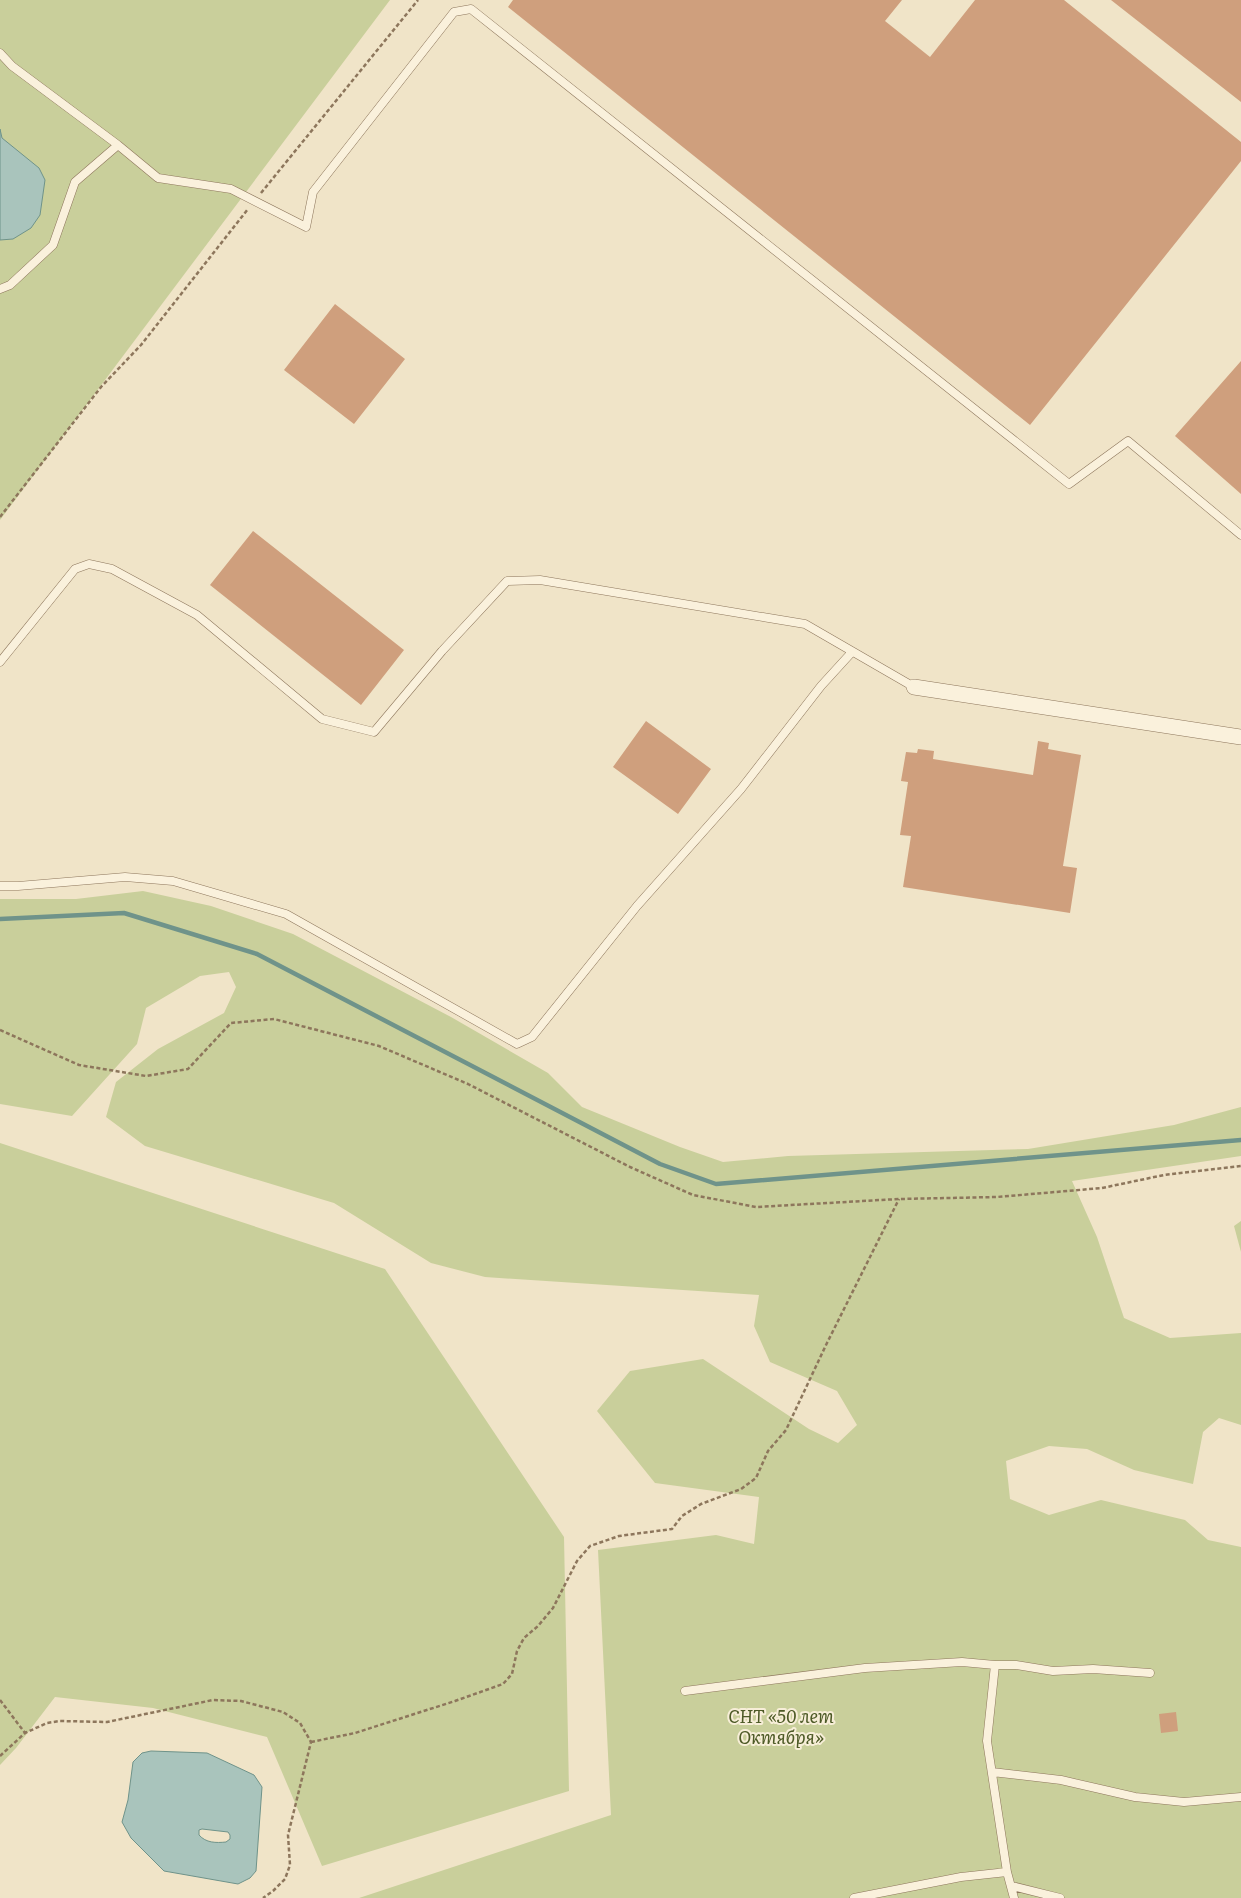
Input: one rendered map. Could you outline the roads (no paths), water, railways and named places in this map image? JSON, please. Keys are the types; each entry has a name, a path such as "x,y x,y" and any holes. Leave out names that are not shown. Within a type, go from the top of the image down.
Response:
{"street":[{"path":"914,687 1241,737"}],"lane":[{"path":"0,53 12,66 118,145 158,178 230,189 306,227 313,192 454,12 471,9 1069,484 1128,441 1241,535"},
{"path":"0,289 10,285 53,245 75,182 118,145"},
{"path":"0,662 75,569 89,564 112,569 197,615 322,719 374,732 442,651 507,581 540,580 804,624 914,687"},
{"path":"0,886 125,876 173,881 286,914 518,1044 532,1037 637,906 742,790 821,686 852,652"},
{"path":"685,1692 865,1668 962,1662 995,1666 1016,1665 1053,1671 1093,1669 1150,1673"},
{"path":"995,1666 987,1740 1007,1872 1014,1898"},
{"path":"992,1772 1061,1780 1135,1797 1184,1802 1241,1797"},
{"path":"854,1898 961,1877 1007,1872"},
{"path":"1012,1886 1060,1898"}],"water":[{"path":"0,129 2,138 39,168 45,180 40,215 31,228 13,239 0,240"},
{"path":"151,1751 207,1753 254,1775 262,1787 256,1871 250,1878 238,1884 164,1871 131,1838 122,1822 128,1800 133,1762 142,1753","holes":["202,1829 228,1832 230,1839 226,1842 211,1842 199,1835 199,1830"]}],"waterway":[{"path":"0,919 124,913 257,954 660,1164 716,1184 1241,1140"}],"park label":[{"name":"СНТ «50 лет Октября»","path":"781,1725"}]}
